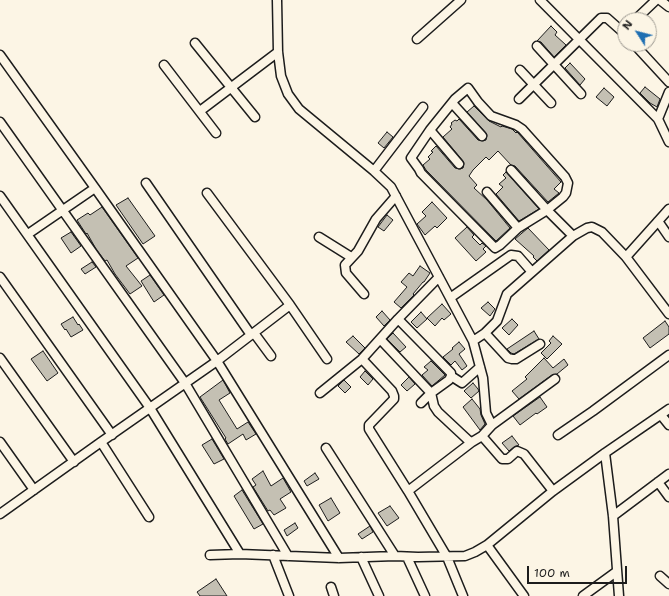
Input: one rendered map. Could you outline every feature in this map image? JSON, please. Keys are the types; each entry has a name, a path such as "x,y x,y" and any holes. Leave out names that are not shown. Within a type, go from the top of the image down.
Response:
{"street":[{"path":"277,0 278,52 281,76 288,94 299,109 374,171 391,187 473,341 483,378 485,408 492,425"},
{"path":"417,39 461,0"},
{"path":"540,0 658,118 669,142"},
{"path":"643,12 656,0"},
{"path":"660,0 669,7"},
{"path":"520,98 579,39 604,17 617,26"},
{"path":"195,43 254,117"},
{"path":"537,46 581,94"},
{"path":"200,111 278,52"},
{"path":"641,52 669,82"},
{"path":"0,55 217,361 339,558"},
{"path":"164,65 216,133"},
{"path":"520,70 551,103"},
{"path":"468,88 491,116 516,125 522,129 562,172 568,183 568,188 563,197 547,210 518,228 498,246 494,247 421,173 420,169 411,158 430,130 452,103 468,88"},
{"path":"658,118 669,92"},
{"path":"452,103 482,136"},
{"path":"374,171 423,107"},
{"path":"0,122 185,383 288,556"},
{"path":"430,130 459,164"},
{"path":"511,170 573,236"},
{"path":"146,182 252,334 271,356"},
{"path":"28,234 95,188"},
{"path":"487,192 518,228"},
{"path":"207,193 290,305 327,358"},
{"path":"0,196 150,408 240,554"},
{"path":"364,294 346,273 344,265 366,238 376,219 396,196"},
{"path":"626,257 669,209"},
{"path":"658,221 669,237"},
{"path":"473,341 485,333 497,321 507,294 573,236 587,228 597,229 602,232 626,257 669,314"},
{"path":"319,237 351,258"},
{"path":"450,298 511,255 518,256 532,272"},
{"path":"320,393 362,359 398,319 440,277"},
{"path":"0,278 112,435"},
{"path":"0,514 217,361 290,305"},
{"path":"398,319 451,372 451,376 462,384 480,367"},
{"path":"485,333 508,358 512,360 540,344"},
{"path":"380,339 431,393 434,406 438,412 472,442"},
{"path":"558,435 669,355"},
{"path":"0,358 74,462"},
{"path":"362,359 392,391 394,396 394,399 369,425 369,429 447,557 463,596"},
{"path":"421,403 431,393 449,380 451,376"},
{"path":"408,492 472,442 482,436 492,425 555,379"},
{"path":"210,555 240,554 339,558 465,556 487,545 553,491 669,409"},
{"path":"661,415 669,425"},
{"path":"482,436 502,459 508,459 517,452 524,454 553,491"},
{"path":"0,442 34,490"},
{"path":"101,442 149,517"},
{"path":"326,448 395,556"},
{"path":"605,453 613,516 619,596"},
{"path":"613,516 669,474"},
{"path":"658,482 669,497"},
{"path":"487,545 524,596"},
{"path":"273,555 289,596"},
{"path":"361,557 379,596"},
{"path":"407,557 424,596"},
{"path":"583,596 616,572"},
{"path":"660,576 669,584"},
{"path":"331,587 334,596"}],"building":[{"path":"551,26 557,32 555,35 566,45 554,57 541,42 537,41"},
{"path":"570,63 585,79 580,85 565,68"},
{"path":"645,87 660,99 657,107 650,103 640,93"},
{"path":"604,88 614,97 607,106 596,97"},
{"path":"474,106 489,121 501,127 512,129 516,133 517,132 561,182 554,189 559,193 548,202 515,166 511,165 498,151 489,160 486,157 469,176 477,185 474,188 487,200 510,228 496,241 426,170 423,165 430,159 428,157 436,146 455,168 463,168 463,161 443,137 452,129 450,127 452,124 451,123 459,119 478,140 486,140 486,133 467,112"},
{"path":"387,132 393,137 384,148 378,143"},
{"path":"506,172 539,209 519,221 496,194 503,187 499,184 506,178 503,175"},
{"path":"128,198 155,236 143,244 116,205"},
{"path":"432,202 447,218 437,228 435,226 425,235 417,224 426,216 422,212"},
{"path":"102,207 138,258 126,266 142,286 130,294 115,274 107,260 105,261 96,249 87,233 86,234 77,220 88,213 90,215"},
{"path":"387,215 393,220 384,231 378,227"},
{"path":"467,227 474,235 472,237 480,245 482,243 486,246 483,249 486,252 476,261 455,238"},
{"path":"528,228 549,250 537,261 533,257 534,256 515,239"},
{"path":"71,232 81,246 71,253 61,238"},
{"path":"92,262 96,267 85,274 81,269"},
{"path":"420,266 430,273 413,294 414,295 401,308 394,302 407,287 401,282 409,273 413,276"},
{"path":"150,275 164,295 154,302 141,281"},
{"path":"488,302 495,309 490,316 481,308"},
{"path":"442,304 451,314 444,320 442,318 435,326 427,318"},
{"path":"382,311 390,320 384,326 376,317"},
{"path":"421,312 427,319 417,328 411,322"},
{"path":"73,317 83,330 71,337 61,324"},
{"path":"512,319 518,325 509,335 502,328"},
{"path":"665,321 669,327 669,334 650,348 643,338"},
{"path":"534,331 539,339 514,354 507,349"},
{"path":"393,333 406,347 400,352 387,339"},
{"path":"353,336 365,348 359,354 346,342"},
{"path":"553,336 562,344 547,359 541,353 551,343 549,341"},
{"path":"459,342 465,349 459,354 467,366 462,370 455,361 451,365 443,357"},
{"path":"43,351 58,373 47,381 31,359"},
{"path":"544,358 553,368 564,359 568,365 519,399 512,391 527,379 525,377"},
{"path":"431,361 445,375 432,386 422,375 428,370 424,367"},
{"path":"365,371 373,379 368,385 360,377"},
{"path":"409,377 415,384 407,391 401,385"},
{"path":"223,380 230,393 219,400 237,429 248,422 256,434 246,440 243,434 228,444 225,439 226,438 200,397"},
{"path":"344,380 351,387 345,393 338,386"},
{"path":"473,383 479,391 471,398 464,391"},
{"path":"540,397 547,407 520,425 513,416"},
{"path":"472,399 480,409 485,424 480,430 463,407"},
{"path":"512,436 519,445 509,451 502,443"},
{"path":"212,439 224,459 214,464 202,445"},
{"path":"263,471 271,486 283,478 291,492 280,499 286,508 274,515 270,510 268,511 253,487 256,485 252,479"},
{"path":"315,473 319,479 307,486 304,481"},
{"path":"242,490 263,524 254,529 234,496"},
{"path":"331,498 340,513 328,521 319,505"},
{"path":"390,506 399,518 387,526 378,513"},
{"path":"295,523 298,528 287,536 284,530"},
{"path":"370,526 373,532 362,539 358,534"},
{"path":"216,579 227,596 200,596 197,592"}]}
